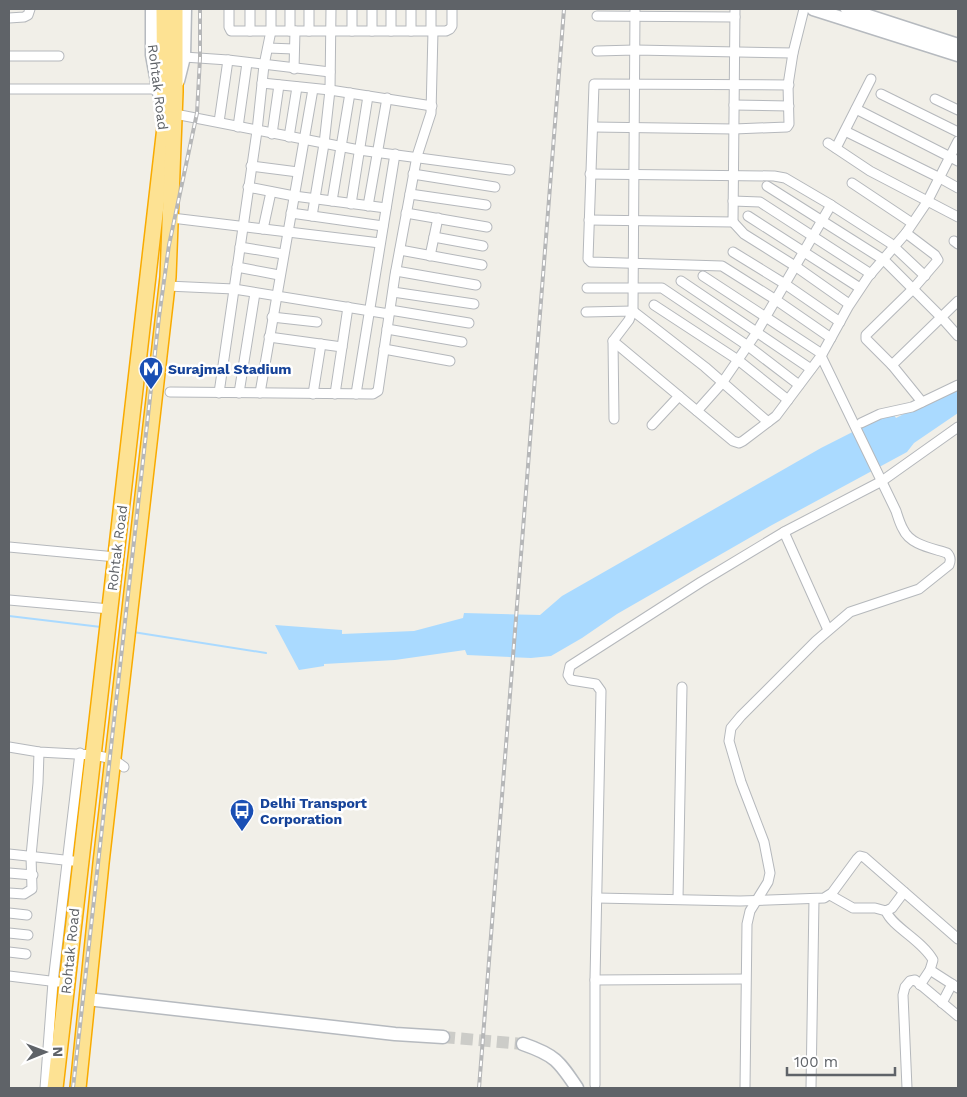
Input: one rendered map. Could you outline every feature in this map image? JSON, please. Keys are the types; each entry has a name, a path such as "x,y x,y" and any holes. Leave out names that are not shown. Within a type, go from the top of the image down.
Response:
{"highway":[{"path":"164,9 174,58"},
{"path":"165,127 174,58 175,9"},
{"name":"Rohtak Road","path":"78,1088 87,999 119,763 123,676 168,286 172,218 174,58"},
{"name":"Rohtak Road","path":"55,1088 60,982 87,754 104,662 165,127"}],"street":[{"path":"9,18 24,17 28,15 30,9"},
{"name":"Rohtak Road","path":"152,9 152,55 165,127"},
{"path":"185,9 174,58 228,60 330,72"},
{"path":"229,9 229,27 231,31 432,31 450,29 452,26 452,9"},
{"path":"250,9 250,31"},
{"path":"219,392 257,131 264,65 271,31 270,9"},
{"path":"290,9 294,68"},
{"path":"309,9 310,31"},
{"path":"312,216 324,144 330,90 330,9"},
{"path":"352,9 352,31"},
{"path":"372,9 372,31"},
{"path":"391,9 391,31"},
{"path":"411,9 411,31"},
{"path":"170,392 373,394 378,392 413,174 432,106 431,9"},
{"path":"593,127 787,127 789,124 788,85 793,53 804,9"},
{"path":"813,9 958,55"},
{"path":"847,9 958,45"},
{"path":"614,419 613,341 629,320 633,311 635,13"},
{"path":"597,16 635,13 735,13 732,222"},
{"path":"268,48 294,49"},
{"path":"597,51 793,53"},
{"path":"9,56 59,56"},
{"path":"219,122 228,60"},
{"path":"238,126 247,63"},
{"path":"836,148 870,79"},
{"path":"262,83 330,90 432,106"},
{"path":"788,85 594,84 587,256 589,261 722,266 831,338"},
{"path":"272,134 279,85"},
{"path":"289,137 297,87"},
{"path":"9,89 158,89"},
{"path":"260,393 312,89"},
{"path":"332,201 350,93"},
{"path":"881,94 958,132"},
{"path":"351,204 368,96"},
{"path":"368,206 387,98"},
{"path":"935,99 958,110"},
{"path":"734,105 788,106"},
{"path":"856,109 954,159"},
{"path":"174,114 324,144 510,170"},
{"path":"845,131 958,188"},
{"path":"613,341 736,443 743,441 776,416 822,355 849,304 906,232 928,200 940,178 954,159 958,141"},
{"path":"828,143 870,170 958,217"},
{"path":"356,394 395,154"},
{"path":"252,166 298,172"},
{"path":"413,174 496,187"},
{"path":"590,174 734,175 785,178 895,246 925,276"},
{"path":"852,183 912,223"},
{"path":"767,186 884,260 958,335"},
{"path":"248,187 294,196 386,208"},
{"path":"263,229 271,192"},
{"path":"410,194 486,206"},
{"path":"733,201 760,202 871,274"},
{"path":"697,411 722,383 748,346 831,205"},
{"path":"290,213 383,226"},
{"path":"406,213 487,226"},
{"path":"748,216 860,288"},
{"path":"172,218 380,244"},
{"path":"430,256 438,218"},
{"path":"589,220 634,219 732,222 744,234 795,266 849,304"},
{"path":"906,232 937,257 936,264 866,336 866,339 892,365 922,402"},
{"path":"434,237 483,246"},
{"path":"240,247 283,254"},
{"path":"400,250 482,265"},
{"path":"733,252 785,284 840,322"},
{"path":"237,267 279,275"},
{"path":"396,271 476,284"},
{"path":"703,276 766,316 822,355 857,423 896,511 902,529 906,535 916,542 947,553 951,561 949,565 919,589 852,611 828,630 741,716 732,728 729,741 741,782 764,842 770,873 768,882 750,911 748,924 745,979 745,1088"},
{"path":"681,281 811,369"},
{"path":"168,286 234,289 469,323"},
{"path":"587,288 658,288 665,290 748,346 799,385"},
{"path":"393,292 474,304"},
{"path":"239,393 255,293"},
{"path":"892,365 958,301"},
{"path":"654,305 738,360 788,400"},
{"path":"335,394 348,307"},
{"path":"586,312 633,311 768,422"},
{"path":"272,317 317,322"},
{"path":"387,330 462,342"},
{"path":"269,337 342,347"},
{"path":"313,394 321,344"},
{"path":"384,349 450,361"},
{"path":"857,423 880,414 905,410 958,385"},
{"path":"652,426 679,396"},
{"path":"595,1085 595,980 601,690 596,684 571,680 568,674 570,666 784,532 881,479 958,427"},
{"path":"784,532 828,630"},
{"path":"9,547 116,557"},
{"path":"9,600 109,613"},
{"path":"678,899 682,687"},
{"path":"9,747 39,752 87,754 119,763"},
{"path":"9,892 24,894 32,889 31,856 39,752"},
{"path":"9,854 74,861"},
{"path":"597,898 740,901 824,898 830,895 860,856 864,856 958,940"},
{"path":"9,873 32,876"},
{"path":"830,895 853,908 875,908 886,911 892,908 904,892"},
{"path":"811,1088 814,899"},
{"path":"886,911 890,918 925,948 932,960 930,970 920,985"},
{"path":"9,913 26,915"},
{"path":"9,933 28,935"},
{"path":"9,952 26,954"},
{"path":"930,970 955,986 942,1003"},
{"path":"9,976 60,982 45,1088"},
{"path":"595,980 745,979"},
{"path":"906,1088 903,995 910,980 915,980 958,1016"},
{"path":"87,999 396,1034 443,1037"},
{"path":"523,1044 551,1056 561,1065 577,1088"}],"water":[{"path":"958,386 958,413 914,443 907,452 772,525 617,614 551,656 531,658 467,655 465,650 395,660 324,664 324,666 299,670 275,625 342,630 342,634 414,631 463,618 464,613 540,615 562,596 821,448 892,412 896,418"}],"waterway":[{"path":"9,616 101,627"},
{"path":"133,632 266,653"}],"tunnel":[{"path":"443,1037 523,1044"}],"railway":[{"path":"73,1088 159,317 169,245 197,113 200,9"},
{"path":"479,1088 564,9"}],"place":[{"name":"Surajmal Stadium","path":"151,390"},
{"name":"Delhi Transport Corporation","path":"242,832"}]}
